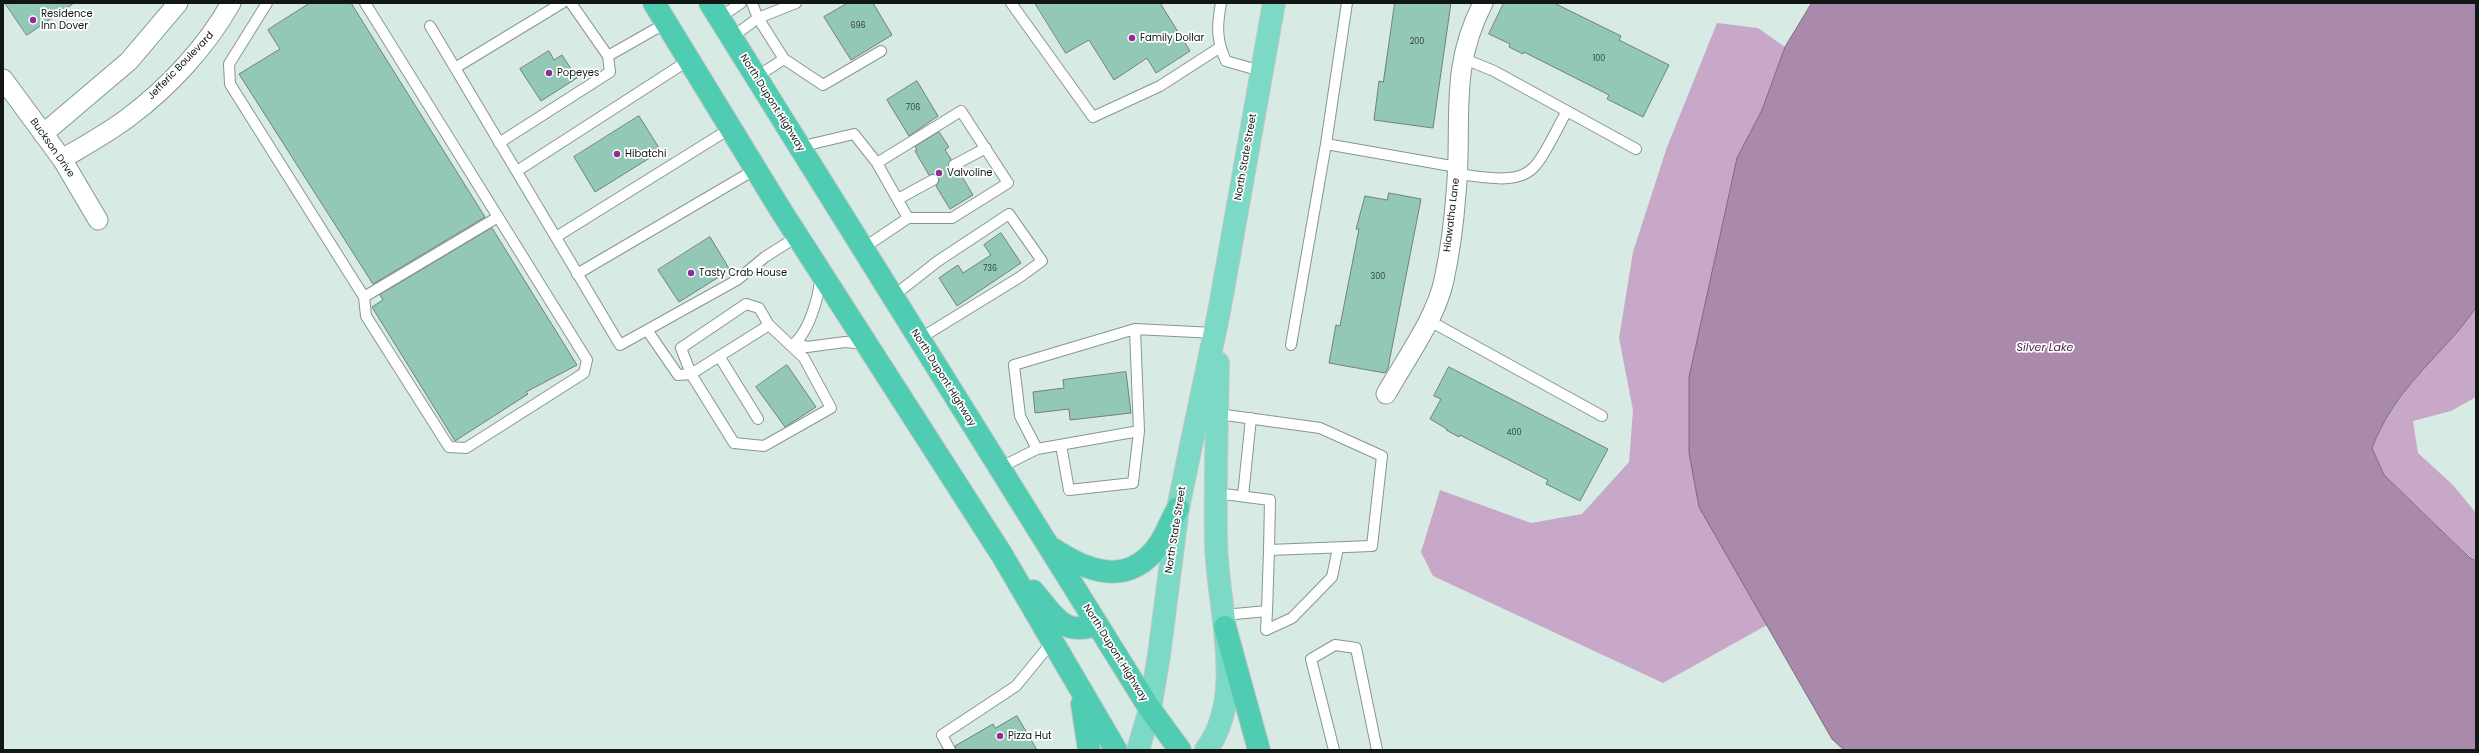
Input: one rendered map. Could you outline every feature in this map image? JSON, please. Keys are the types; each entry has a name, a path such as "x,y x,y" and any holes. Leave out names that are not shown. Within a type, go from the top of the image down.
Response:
{"highway":[{"path":"654,3 798,236 1002,555 1080,691 1116,750"},
{"name":"North Dupont Highway","path":"715,10 862,249 1097,624 1150,708 1180,750"},
{"path":"1048,546 1075,564 1092,570 1109,572 1128,570 1145,561 1159,546 1178,508"},
{"path":"1002,555 1064,626 1074,629 1084,629 1097,624"},
{"path":"1224,621 1259,750"},
{"path":"1080,691 1089,750"}],"main road":[{"name":"North State Street","path":"1138,750 1150,708 1178,508 1219,312 1274,3"},
{"name":"North State Street","path":"1206,750 1214,739 1223,713 1227,685 1224,621 1217,561 1216,493 1219,312"}],"street":[{"path":"43,134 129,61 178,3"},
{"name":"Jefferic Boulevard","path":"62,159 129,117 159,92 217,29 231,3"},
{"name":"Hiawatha Lane","path":"1386,394 1428,320 1436,304 1444,281 1456,193 1459,74 1462,58 1474,19 1483,3"},
{"name":"Buckson Drive","path":"3,79 62,159 98,220"}],"lane":[{"path":"267,3 229,64 230,84 364,297 366,316 449,446 466,448 584,373 587,360 365,3"},
{"path":"455,68 562,3"},
{"path":"500,142 610,72 608,56 570,3"},
{"path":"715,10 741,3"},
{"path":"752,3 758,18 784,60 823,85 881,51"},
{"path":"731,38 758,18 796,3"},
{"path":"1011,3 1093,117 1160,86 1219,48"},
{"path":"1220,3 1216,31 1219,48 1226,61 1261,71"},
{"path":"1291,345 1326,144 1347,3"},
{"path":"608,56 666,23"},
{"path":"430,26 620,345 737,280 765,257 798,236"},
{"path":"1462,58 1494,71 1636,149"},
{"path":"517,171 689,60"},
{"path":"756,77 784,60"},
{"path":"862,249 908,218 952,218 1008,182 961,111 877,163"},
{"path":"1326,144 1502,178 1523,174 1534,167 1567,111"},
{"path":"556,237 731,128"},
{"path":"799,147 854,134 877,163 908,218"},
{"path":"954,165 986,148"},
{"path":"577,274 756,169"},
{"path":"898,199 933,180"},
{"path":"892,297 938,261 1009,214 1042,261 1020,277 919,339"},
{"path":"364,297 498,217"},
{"path":"794,344 814,309 821,272"},
{"path":"746,304 759,308 769,325 794,344 804,358 831,408 764,446 734,443 691,374 680,348 746,304"},
{"path":"1428,320 1602,416"},
{"path":"647,330 678,375 691,374 769,325"},
{"path":"1060,445 1069,490 1133,484 1139,431 1135,329"},
{"path":"1037,449 1020,416 1014,365 1135,329 1215,333"},
{"path":"794,344 807,347 845,342 867,344"},
{"path":"719,356 758,419"},
{"path":"1218,414 1320,428 1382,456 1372,546 1269,550"},
{"path":"1243,496 1251,418"},
{"path":"999,468 1037,449 1139,431"},
{"path":"1216,493 1270,500 1266,630 1292,618 1332,577 1338,548"},
{"path":"1224,621 1267,611"},
{"path":"950,750 942,735 1016,686 1052,642"},
{"path":"1334,750 1311,659 1335,645 1356,648 1378,750"}],"shaded area":[{"path":"1717,23 1758,28 1785,47 1762,110 1737,158 1689,377 1689,453 1699,507 1767,625 1663,683 1433,576 1421,552 1440,490 1531,523 1582,514 1629,462 1633,410 1619,338 1633,252 1667,147"},
{"path":"2476,307 2476,397 2451,411 2413,421 2418,453 2453,485 2476,513 2476,561 2471,558 2384,475 2372,448 2387,418 2406,390 2456,333"}],"water":[{"name":"Silver Lake","path":"1812,3 2476,3 2476,307 2456,333 2399,399 2381,428 2372,448 2384,475 2470,558 2476,561 2476,750 1844,750 1832,739 1699,507 1689,453 1689,377 1737,158 1762,110 1785,47"}],"building":[{"name":"Residence Inn Dover","path":"5,3 74,3 27,35"},
{"path":"310,3 351,3 485,217 373,284 239,74 280,49 268,30"},
{"path":"848,3 873,3 892,35 851,60 824,17"},
{"path":"1035,3 1160,3 1190,51 1156,73 1147,58 1114,80 1089,40 1066,53"},
{"path":"1395,3 1451,3 1433,128 1374,120 1379,81 1383,82"},
{"path":"1504,3 1554,3 1621,36 1619,40 1669,65 1643,117 1607,99 1609,95 1524,52 1523,54 1509,47 1510,44 1489,34"},
{"name":"Popeyes","path":"549,51 554,60 562,55 577,78 541,101 520,69"},
{"path":"917,81 938,116 909,136 887,100"},
{"name":"Hibatchi","path":"639,116 661,151 595,192 574,157"},
{"path":"939,132 949,147 945,150 951,159 948,168 953,171 958,170 973,195 950,209 936,186 939,181 938,177 934,174 929,175 915,151 917,149 915,147"},
{"path":"1389,193 1421,199 1388,368 1385,373 1329,363 1336,325 1340,326 1359,229 1356,229 1365,196 1387,200"},
{"path":"492,228 577,365 526,392 528,394 455,441 372,307 383,300 380,295"},
{"path":"1001,233 1021,263 957,306 939,278 958,265 963,273 991,255 984,245"},
{"path":"710,237 730,270 679,302 658,270"},
{"path":"787,365 816,407 785,427 756,387"},
{"path":"1449,367 1608,449 1580,501 1546,484 1548,480 1460,435 1459,437 1430,419 1441,399 1434,396"},
{"path":"1126,372 1131,413 1070,420 1069,409 1035,413 1033,392 1064,388 1063,380"},
{"name":"Pizza Hut","path":"1017,716 1037,750 956,750 955,746 993,724 995,728"}],"place":[{"name":"Residence Inn Dover","path":"33,20"},
{"name":"Family Dollar","path":"1132,38"},
{"name":"Popeyes","path":"549,73"},
{"name":"Hibatchi","path":"617,154"},
{"name":"Valvoline","path":"939,173"},
{"name":"Tasty Crab House","path":"691,273"},
{"name":"Pizza Hut","path":"1000,736"}]}
